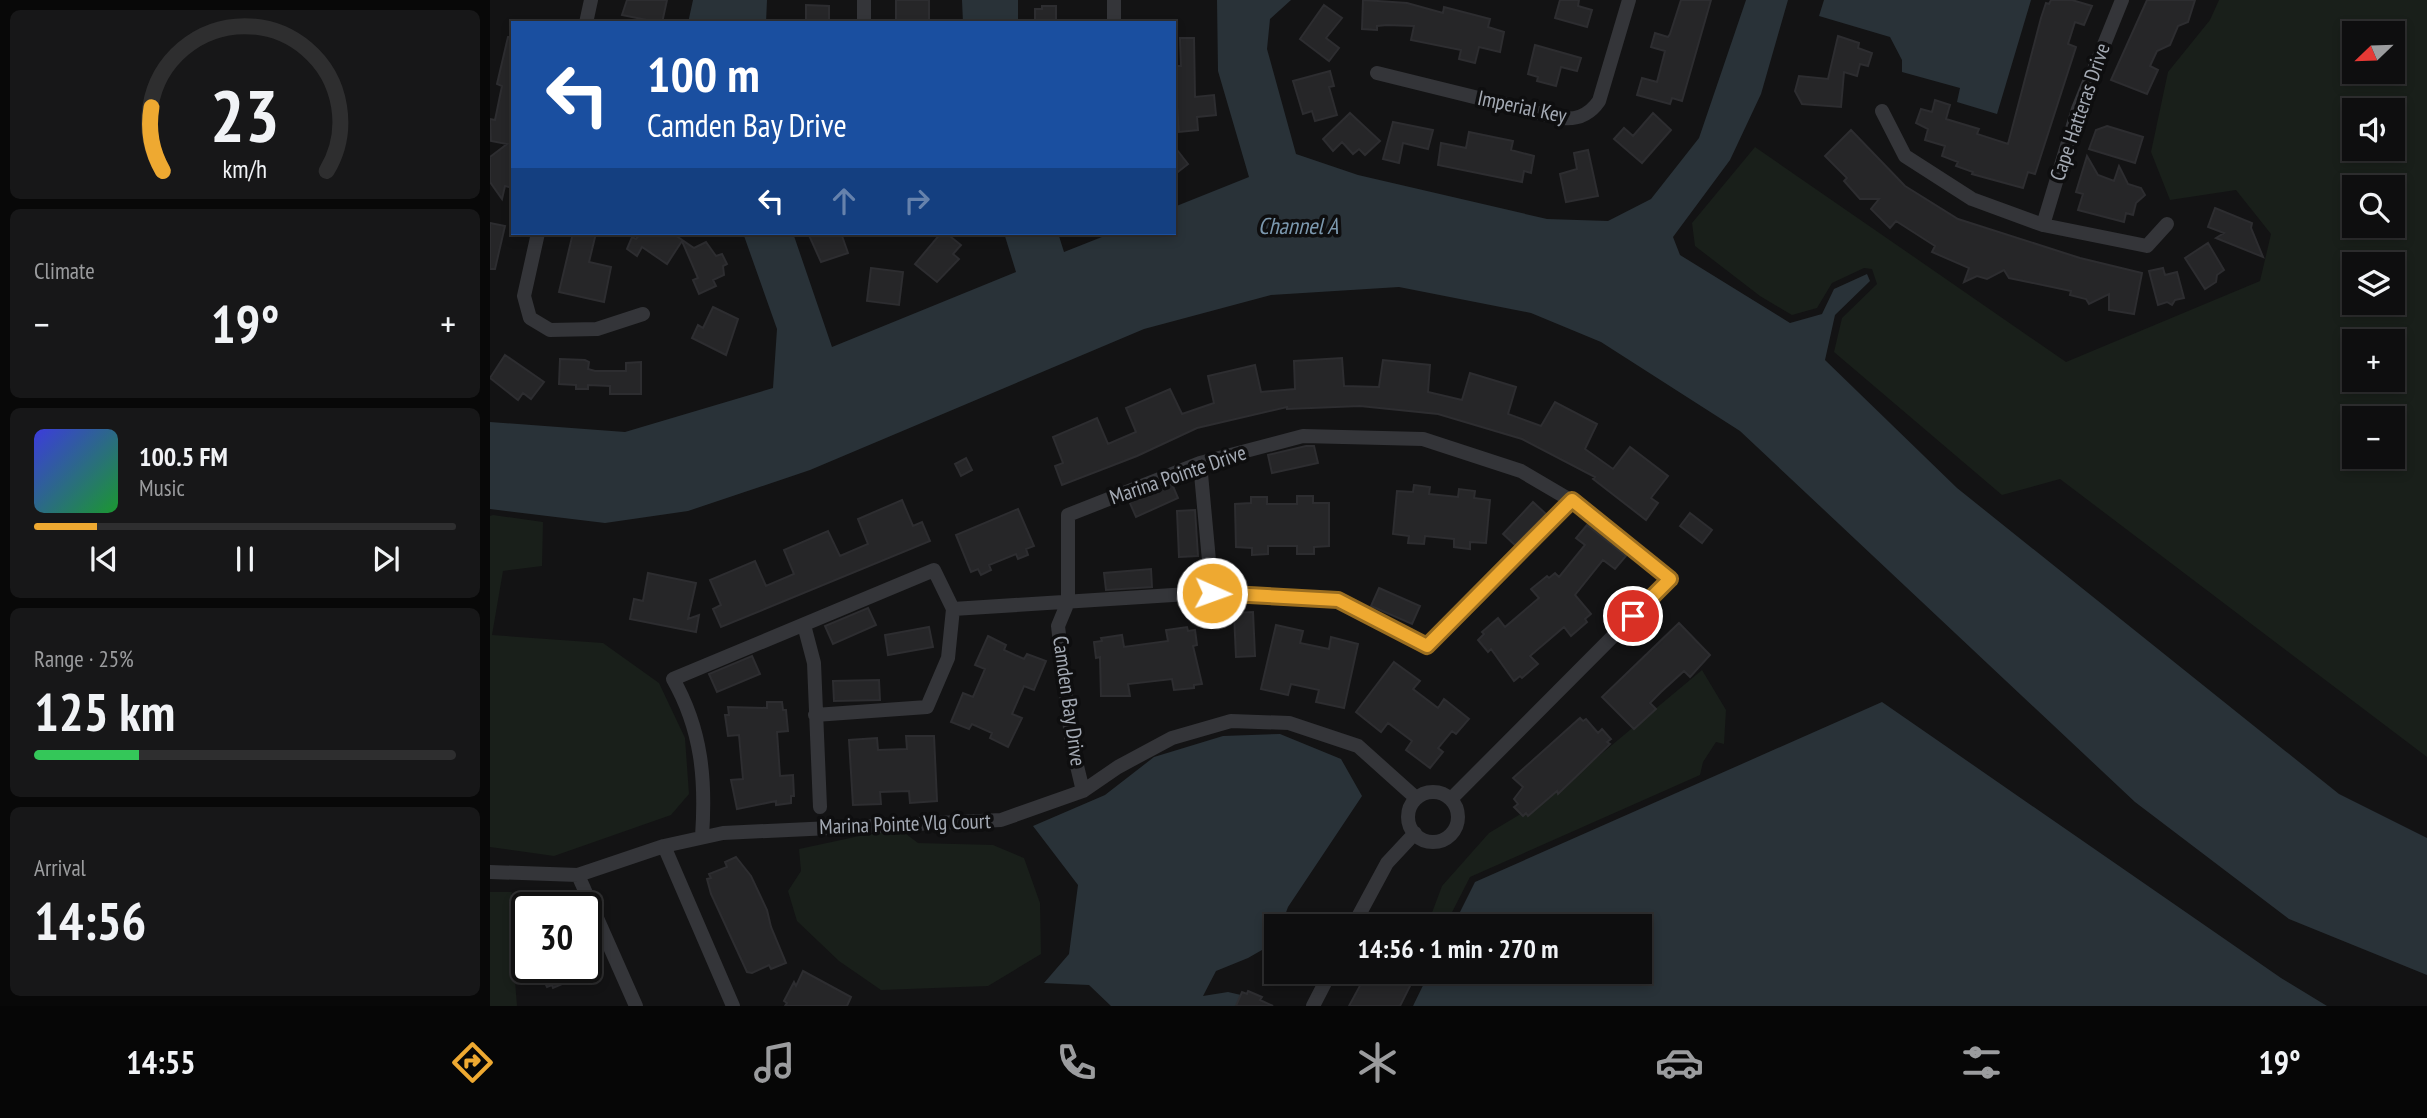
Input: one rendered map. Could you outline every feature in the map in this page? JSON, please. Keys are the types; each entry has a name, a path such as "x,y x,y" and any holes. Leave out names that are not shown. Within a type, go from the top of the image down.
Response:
{"street":[{"path":"586,21 591,0"},
{"path":"864,0 864,21"},
{"path":"1114,0 1114,21"},
{"name":"Imperial Key","path":"1377,74 1555,117 1577,118 1590,112 1599,101 1629,0"},
{"name":"Cape Hatteras Drive","path":"2043,225 2078,109 2122,0"},
{"path":"1882,111 1905,156 1972,200 2043,225 2147,247 2167,224"},
{"path":"538,235 524,296 530,318 550,330 597,329 643,314"},
{"name":"Marina Pointe Drive","path":"1068,602 1068,515 1200,463 1303,436 1423,439 1521,471 1572,500 1670,579 1451,799"},
{"path":"1200,463 1212,593"},
{"path":"953,609 1212,593 1338,600 1427,646 1572,500"},
{"path":"490,872 578,875 664,846 702,837 704,803 700,747 692,719 673,680 934,570 953,609 948,658 927,707 815,715"},
{"name":"Camden Bay Drive","path":"1068,602 1058,626 1072,745 1083,791"},
{"path":"804,625 814,663 820,807"},
{"name":"Marina Pointe Vlg Court","path":"702,837 723,833 1001,820 1083,791 1118,766 1172,738 1231,720 1289,723 1359,746 1416,798"},
{"path":"1434,791 1451,799 1458,820 1450,835 1435,842 1427,841 1415,833 1408,817 1416,798 1434,791"},
{"path":"1359,914 1381,873 1415,833"},
{"path":"664,846 733,1006"},
{"path":"578,875 636,1006"},
{"path":"1314,1006 1325,984"}],"shaded area":[{"path":"2219,0 2427,0 2427,757 2060,479 2002,495 1834,352 1842,318 1877,284 1872,269 1864,268 1832,283 1817,308 1792,315 1760,296 1695,246 1692,223 1755,147 2066,362 2260,281 2271,234 2236,190 2170,200 2151,152 2168,72 2210,20"},
{"path":"490,516 543,522 542,566 503,571 492,635 603,643 659,683 685,738 689,794 671,815 554,856 490,847"},
{"path":"1702,670 1726,710 1724,744 1716,742 1703,762 1700,775 1470,877 1451,914 1432,914 1442,886 1489,833 1552,795"},
{"path":"883,831 902,831 918,843 993,845 1024,858 1040,903 1041,954 988,986 881,990 839,961 797,921 788,891 801,871 799,849"},
{"path":"490,892 511,892 511,983 515,983 517,1006 490,1006"}],"water":[{"path":"693,0 767,0 766,21 688,21"},
{"path":"962,0 1018,0 1018,21 963,21"},
{"name":"Channel A","path":"1217,0 1291,0 1270,19 1267,49 1296,154 1358,175 1547,219 1608,221 1651,199 1699,138 1746,0 1788,0 1761,94 1730,160 1673,237 1680,255 1790,323 1822,314 1834,289 1867,274 1870,281 1835,315 1825,360 1957,488 2339,794 2427,838 2427,975 2289,919 2135,802 1740,431 1601,342 1531,313 1399,287 1271,295 1144,329 810,470 688,511 605,523 490,509 490,422 625,432 773,388 777,329 744,235 794,235 832,347 1016,272 1005,235 1059,235 1064,252 1107,235 1176,235 1176,206 1249,177 1218,71"},
{"path":"1824,0 2031,0 1997,114 1957,102 1960,88 1902,72 1902,60 1890,37 1819,16"},
{"path":"1882,702 2281,978 2327,1006 1413,1006 1424,984 1652,984 1652,914 1459,914 1475,882"},
{"path":"1280,734 1341,759 1362,796 1285,914 1264,914 1264,949 1216,971 1203,996 1228,992 1241,995 1244,1006 1111,1006 1089,985 1044,983 1069,954 1078,885 1033,826 1105,795 1154,757 1223,736"}],"building":[{"path":"627,0 667,0 662,21 622,15"},
{"path":"896,0 929,0 929,21 896,21"},
{"path":"1363,0 1407,3 1443,13 1444,7 1490,19 1488,27 1504,32 1500,52 1479,47 1475,63 1459,59 1461,50 1411,40 1414,26 1387,25 1377,26 1377,30 1362,29"},
{"path":"1560,0 1579,0 1578,6 1592,10 1587,27 1555,18"},
{"path":"1681,0 1711,0 1682,101 1672,98 1670,104 1637,95 1642,78 1657,82 1665,51 1651,47 1655,33 1668,37"},
{"path":"2051,0 2072,0 2092,6 2084,25 2075,22 2068,44 2076,47 2035,174 2028,172 2023,188 1972,174 1973,172 1956,166 1958,162 1942,156 1945,146 1925,140 1928,129 1916,123 1921,109 1932,112 1935,100 1950,105 1946,119 1979,129 1977,134 2008,144 2041,18 2046,3 2049,4"},
{"path":"2147,0 2195,0 2188,22 2178,26 2170,45 2157,51 2150,66 2158,70 2147,94 2111,80"},
{"path":"806,5 829,6 829,21 806,21"},
{"path":"1324,5 1342,18 1326,38 1339,48 1329,61 1300,39"},
{"path":"1042,6 1056,6 1056,21 1035,21 1035,9 1042,9"},
{"path":"1838,36 1859,43 1858,48 1872,53 1868,66 1860,64 1857,76 1844,72 1841,107 1802,104 1795,91 1799,76 1828,79"},
{"path":"508,37 511,37 511,188 505,186 502,199 490,182 490,157 507,144 491,141 490,119 495,120 502,86 497,84"},
{"path":"1180,38 1194,38 1195,97 1214,95 1216,115 1197,117 1198,130 1179,132 1176,66 1181,66"},
{"path":"1535,45 1581,58 1577,71 1561,67 1556,86 1537,81 1538,77 1528,74"},
{"path":"1330,71 1334,86 1329,87 1337,115 1315,121 1312,111 1303,114 1293,81"},
{"path":"1350,113 1380,141 1365,155 1359,149 1353,154 1342,142 1333,151 1323,139"},
{"path":"1653,113 1671,130 1642,163 1614,139 1624,128 1633,136"},
{"path":"1393,122 1433,130 1428,149 1403,143 1399,163 1383,159"},
{"path":"2107,126 2143,137 2135,163 2089,149 2096,130"},
{"path":"1851,130 1905,186 1958,219 2080,258 2142,273 2134,314 2109,310 2109,294 2089,304 2086,299 2070,295 2071,291 2009,278 2004,270 1987,279 1977,276 1964,282 1969,268 1932,252 1935,246 1896,221 1890,228 1871,209 1879,199 1860,199 1844,181 1847,178 1825,156"},
{"path":"1469,132 1513,141 1511,150 1534,156 1531,173 1524,171 1522,182 1438,165 1441,143 1466,148"},
{"path":"1176,149 1188,164 1176,173"},
{"path":"1588,150 1598,196 1566,202 1560,174 1577,169 1574,153"},
{"path":"2087,156 2098,175 2114,181 2119,166 2128,184 2141,188 2145,195 2136,203 2133,215 2126,213 2124,222 2078,210 2083,194 2076,192"},
{"path":"2215,208 2252,223 2251,228 2263,257 2216,238 2224,233 2208,227"},
{"path":"490,223 505,226 495,269 490,269"},
{"path":"573,235 596,235 589,262 611,267 604,302 559,292"},
{"path":"639,235 675,235 694,248 706,242 716,256 722,254 727,264 723,266 724,275 713,280 716,286 699,294 693,280 698,278 682,241 667,264 642,247 637,256 627,249 632,237 636,239"},
{"path":"809,235 842,235 848,253 821,262"},
{"path":"939,235 948,235 961,245 953,254 959,259 937,282 915,264"},
{"path":"2208,243 2224,270 2217,275 2216,282 2205,289 2185,258"},
{"path":"871,268 903,272 899,305 867,301"},
{"path":"2163,268 2165,275 2177,272 2184,298 2175,300 2172,305 2167,302 2158,305 2149,271"},
{"path":"713,307 738,319 726,355 692,338 698,325 703,328"},
{"path":"505,355 544,382 531,399 523,393 518,400 490,378"},
{"path":"1342,358 1344,386 1379,387 1383,360 1430,365 1428,392 1462,400 1470,373 1516,387 1508,414 1541,426 1555,402 1597,424 1585,449 1613,469 1630,447 1668,476 1651,498 1658,503 1646,520 1593,479 1595,477 1522,439 1438,414 1360,406 1287,407 1197,428 1137,456 1062,485 1055,466 1063,463 1053,437 1097,418 1108,444 1136,432 1126,408 1170,389 1182,414 1214,403 1208,376 1255,365 1261,392 1295,389 1294,361"},
{"path":"560,359 585,360 589,362 588,369 595,371 626,371 626,363 641,362 641,394 610,394 610,386 588,385 588,389 576,389 576,385 559,384"},
{"path":"1314,446 1318,463 1272,473 1268,455"},
{"path":"966,458 972,470 961,476 955,464"},
{"path":"1172,484 1178,498 1136,517 1129,501"},
{"path":"1414,485 1430,487 1429,494 1458,497 1459,489 1475,491 1474,498 1490,500 1486,543 1470,542 1470,549 1454,547 1454,539 1425,536 1424,544 1408,543 1409,536 1393,534 1397,491 1413,492"},
{"path":"1297,496 1313,496 1313,503 1329,503 1329,546 1314,547 1314,554 1297,554 1297,546 1268,546 1268,554 1252,555 1252,548 1236,547 1235,504 1251,503 1251,497 1267,497 1267,504 1297,504"},
{"path":"902,500 913,526 922,522 930,541 721,627 713,609 721,605 710,580 755,561 766,586 794,574 784,550 828,531 840,556 868,544 858,519"},
{"path":"1533,502 1546,514 1515,545 1503,534"},
{"path":"1018,509 1034,546 1026,549 1028,555 1018,559 1016,554 989,565 991,570 981,575 978,569 971,572 956,535"},
{"path":"1195,510 1198,556 1179,557 1177,511"},
{"path":"1690,513 1712,530 1702,543 1680,526"},
{"path":"1587,525 1626,556 1615,569 1603,560 1575,595 1591,614 1585,619 1587,622 1571,636 1564,627 1530,656 1538,664 1522,678 1520,676 1514,681 1491,649 1488,652 1478,640 1484,634 1482,632 1498,618 1505,627 1539,598 1531,589 1547,576 1549,578 1555,573 1559,577 1585,545 1576,538"},
{"path":"1151,569 1152,587 1106,590 1104,573"},
{"path":"648,573 696,583 688,619 699,615 696,632 630,619 634,599 643,601"},
{"path":"1379,588 1420,606 1412,624 1371,606"},
{"path":"868,608 876,625 833,644 825,626"},
{"path":"1253,612 1255,656 1236,657 1234,613"},
{"path":"1679,623 1710,655 1690,677 1684,671 1661,692 1650,703 1656,709 1634,729 1602,697"},
{"path":"1276,625 1303,631 1300,643 1329,649 1331,637 1358,644 1344,708 1316,702 1319,690 1291,684 1288,695 1261,689"},
{"path":"929,627 933,647 888,655 885,635"},
{"path":"1187,627 1188,631 1195,630 1197,645 1193,646 1202,684 1194,685 1194,688 1174,690 1172,679 1128,684 1130,696 1101,696 1100,657 1096,658 1094,642 1102,641 1101,638 1122,635 1124,647 1168,641 1166,630"},
{"path":"988,636 1006,645 1004,650 1024,659 1027,654 1046,661 1034,690 1024,686 1012,714 1022,718 1008,747 990,738 992,733 972,724 969,729 951,722 963,693 973,697 985,669 975,665"},
{"path":"752,656 760,674 717,692 709,674"},
{"path":"1394,662 1420,681 1413,689 1438,708 1444,699 1469,719 1456,734 1452,731 1438,748 1443,752 1430,768 1406,750 1412,741 1388,723 1381,732 1356,712"},
{"path":"879,680 880,700 834,701 833,681"},
{"path":"767,702 782,702 783,710 786,710 788,731 777,732 780,776 793,775 794,796 791,796 791,803 776,805 776,801 737,809 731,780 743,779 739,735 728,736 725,715 729,715 728,707 767,708"},
{"path":"1580,718 1583,721 1586,719 1598,733 1602,729 1611,739 1607,742 1610,744 1558,794 1557,791 1528,816 1526,813 1523,816 1514,807 1518,804 1514,799 1523,787 1513,778"},
{"path":"906,736 934,736 937,801 910,803 909,791 880,792 881,804 853,805 849,740 877,738 878,750 907,749"},
{"path":"736,857 751,876 767,910 786,963 771,969 769,965 752,973 747,972 711,894 707,879 711,878 709,874 727,867 725,862"},
{"path":"803,971 851,997 847,1006 785,1006 787,1003 784,1001 794,982 796,986"},
{"path":"545,983 565,983 553,988 552,985 547,987"},
{"path":"1361,984 1411,984 1400,1006 1349,1006"},
{"path":"1248,991 1273,1006 1236,1006 1242,992 1247,994"}],"route":[{"path":"1212,593 1338,600 1427,646 1572,500 1670,579 1633,616"}]}
